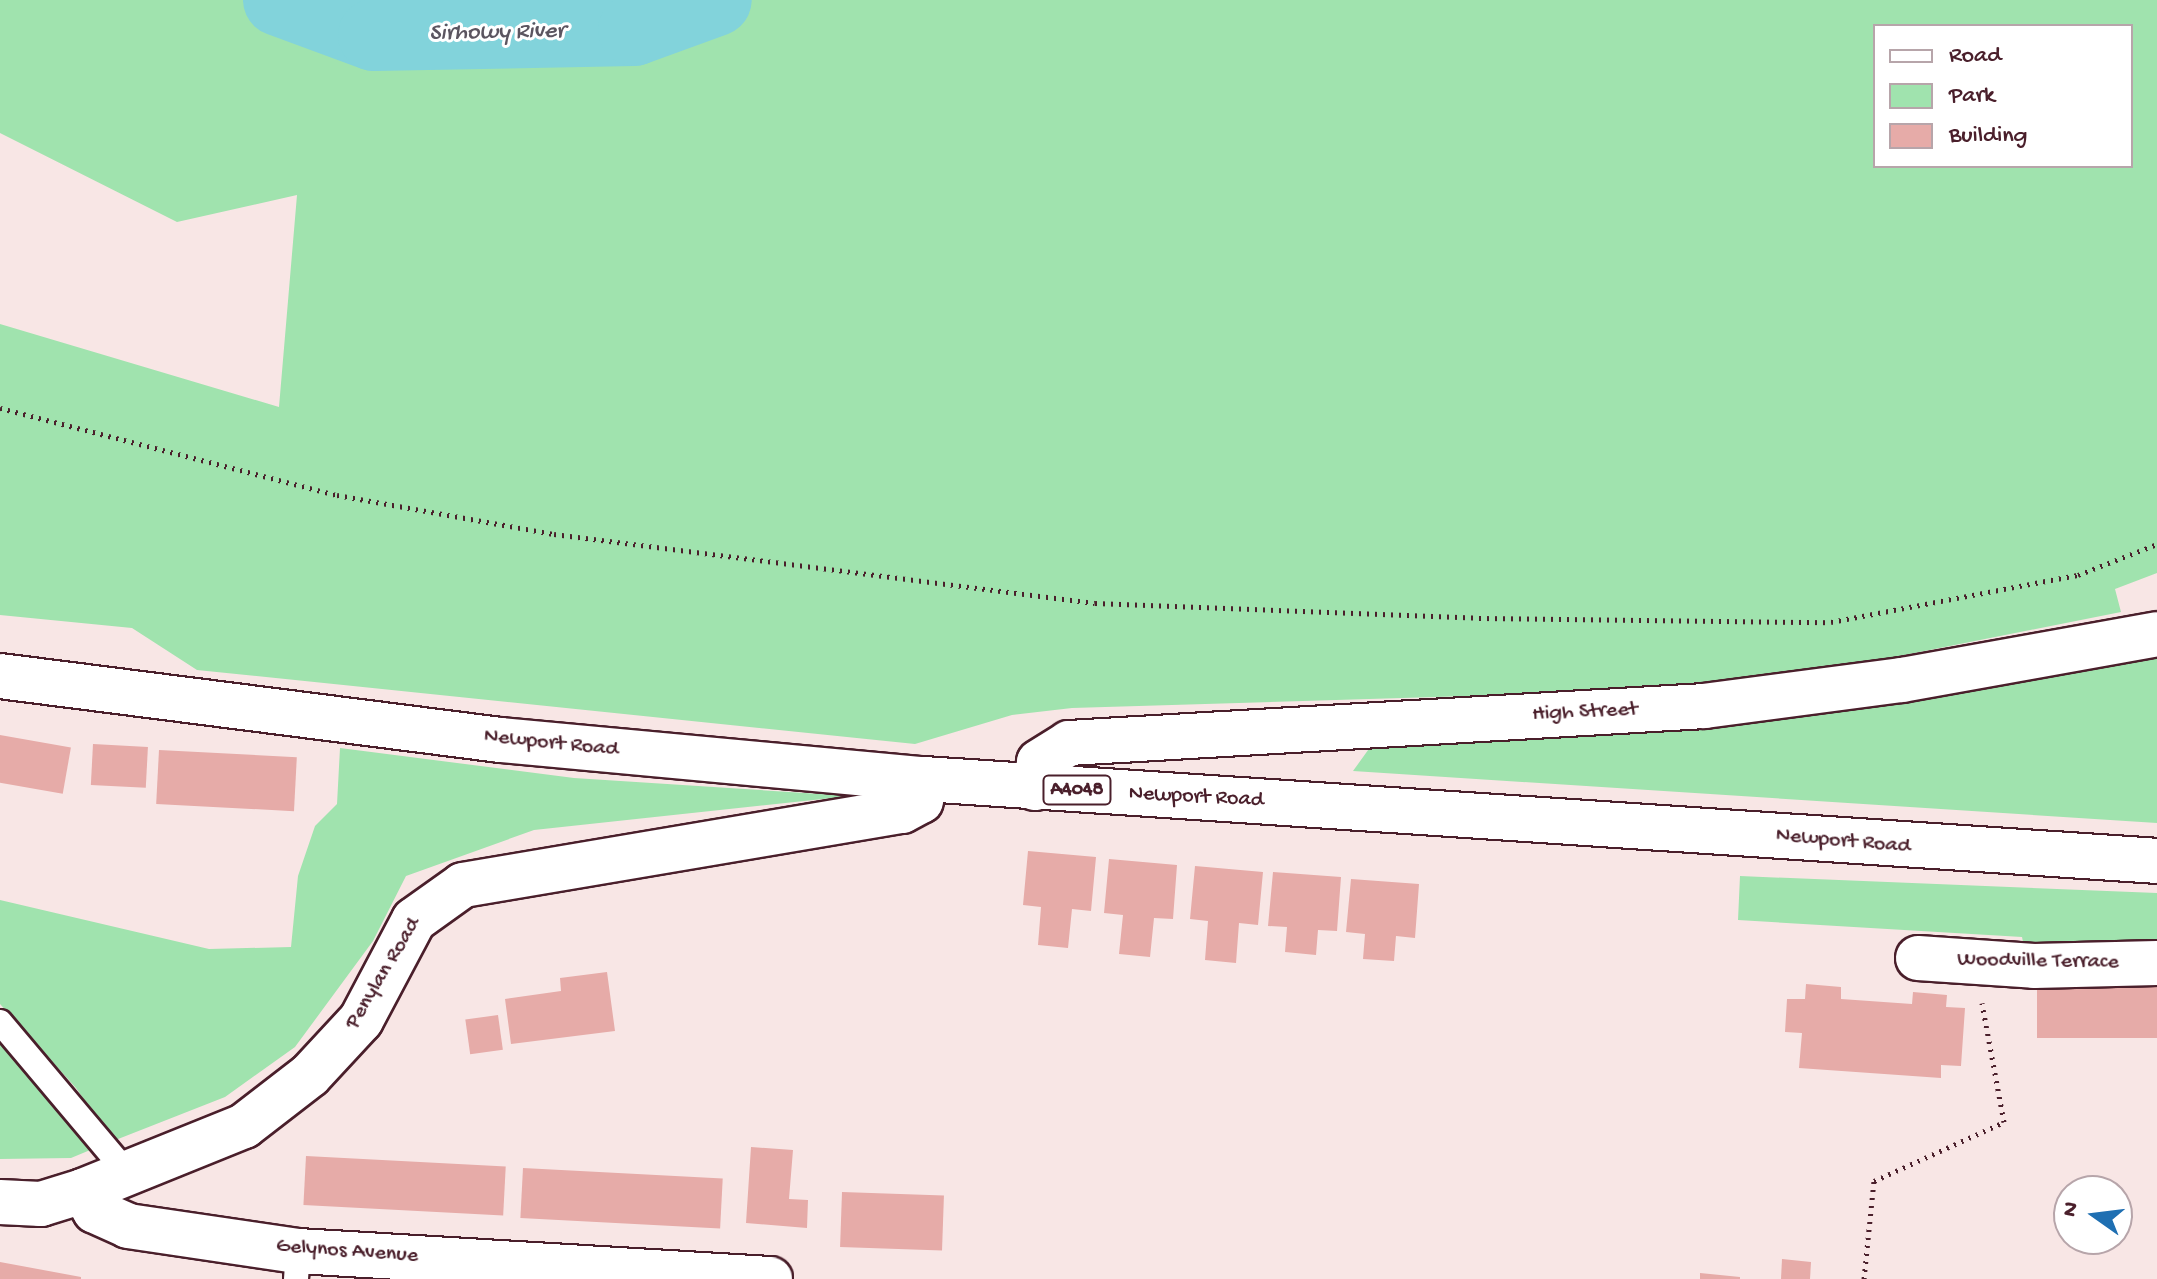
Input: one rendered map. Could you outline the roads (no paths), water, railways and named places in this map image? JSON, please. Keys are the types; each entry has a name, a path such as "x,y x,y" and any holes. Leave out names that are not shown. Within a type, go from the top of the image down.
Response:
{"main road":[{"name":"High Street","path":"1035,788 1039,762 1069,743 1704,706 1902,680 2157,634"},
{"name":"Newport Road","path":"0,676 500,740 924,779 2157,861"},
{"name":"Penylan Road","path":"0,1202 41,1204 83,1191 244,1126 310,1075 361,1020 414,920 463,885 911,809 921,801 924,779"},
{"name":"Woodville Terrace","path":"1918,958 2034,966 2157,963"},
{"name":"Gelynos Avenue","path":"83,1191 95,1211 128,1226 297,1265 770,1279"}],"lane":[{"path":"0,1022 127,1173"}],"waterway":[{"name":"Sirhowy River","path":"279,0 374,35 634,30 716,0"}]}
